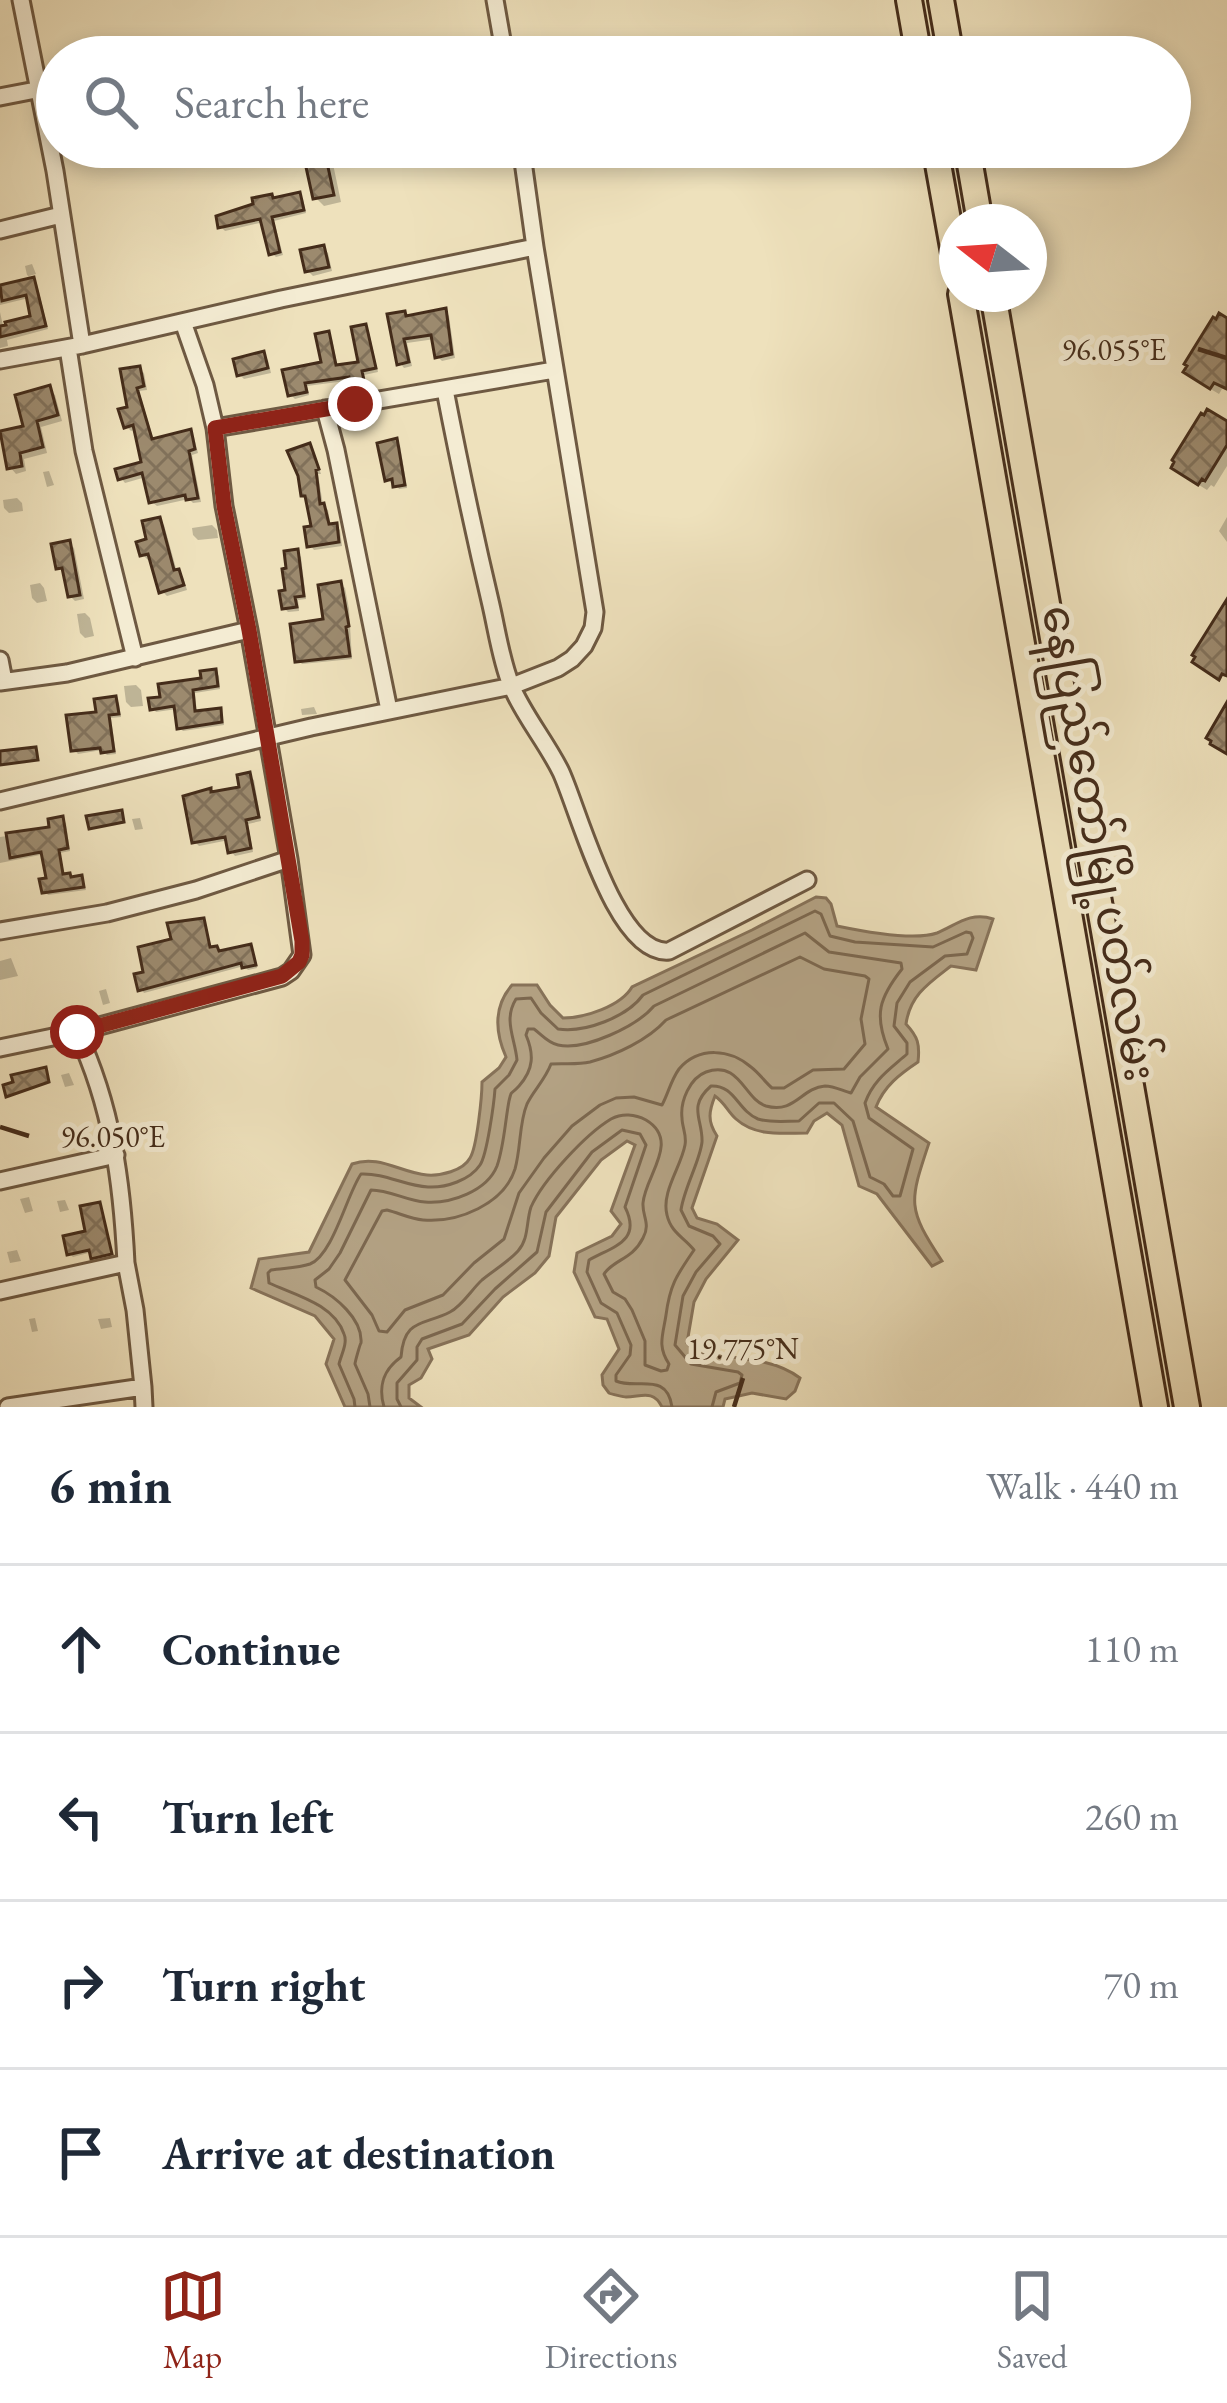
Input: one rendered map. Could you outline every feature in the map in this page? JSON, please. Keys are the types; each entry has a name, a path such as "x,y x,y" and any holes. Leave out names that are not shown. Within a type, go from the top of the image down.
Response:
{"main road":[{"path":"909,0 915,36"},
{"path":"941,0 947,36"},
{"path":"939,168 945,204"},
{"path":"971,168 977,204"},
{"name":"နေပြည်တော်မြို့ပတ်လမ်း","path":"964,312 1155,1407"},
{"path":"996,312 1187,1407"}],"street":[{"path":"21,0 36,67"},
{"path":"495,0 501,36"},
{"path":"0,98 36,90"},
{"path":"54,168 84,452 135,658"},
{"path":"0,802 389,710 512,686 559,668 584,646 596,612 523,168"},
{"path":"0,230 61,215"},
{"path":"0,360 535,247"},
{"path":"0,1048 197,1002 282,976 302,955 289,859 224,506 215,428 206,385 183,322"},
{"path":"215,428 554,370"},
{"path":"445,390 474,535 512,686 562,776 610,896 641,941 659,952 669,951 807,880"},
{"path":"325,409 389,710"},
{"path":"0,660 2,682 67,673 249,630"},
{"path":"0,931 107,913 289,859"},
{"path":"77,1032 101,1088 116,1155 144,1407"},
{"path":"0,1181 116,1155"},
{"path":"0,1292 126,1263"},
{"path":"8,1407 143,1387"}],"water":[{"path":"816,897 831,904 837,926 887,934 927,935 971,918 993,919 976,970 951,966 916,997 906,1024 917,1041 918,1062 893,1081 876,1107 929,1143 915,1205 922,1229 942,1261 932,1266 877,1194 859,1186 842,1125 827,1113 807,1133 770,1133 744,1125 715,1096 710,1116 717,1136 692,1208 697,1218 717,1224 738,1240 694,1302 687,1343 696,1353 763,1362 789,1371 800,1378 786,1399 752,1393 725,1399 723,1407 662,1407 651,1396 626,1397 609,1393 603,1385 602,1375 619,1349 607,1319 595,1317 574,1272 577,1253 612,1236 621,1224 611,1211 635,1145 627,1141 601,1160 556,1217 549,1256 535,1273 503,1297 469,1335 428,1349 432,1359 421,1378 409,1385 409,1398 421,1407 345,1407 326,1364 334,1339 315,1316 251,1288 259,1259 309,1252 352,1164 371,1161 432,1175 467,1163 477,1133 482,1082 506,1057 498,1020 512,985 537,985 563,1018 582,1016"}],"building":[{"path":"306,168 328,168 334,195 313,199"},
{"path":"300,192 304,210 272,217 280,252 269,255 260,219 218,228 216,216 253,204 252,198"},
{"path":"324,245 329,267 305,272 300,250"},
{"path":"34,277 46,326 0,337 5,322 30,316 26,295 2,301 0,285"},
{"path":"446,308 452,354 435,358 431,335 404,339 409,362 397,365 387,314 405,311 406,316"},
{"path":"1219,313 1227,318 1227,389 1214,383 1210,389 1183,372"},
{"path":"366,324 376,368 362,371 365,385 352,388 349,377 305,383 307,392 288,396 282,370 321,362 315,334 329,331 336,365 358,362 351,327"},
{"path":"264,351 268,368 237,376 233,359"},
{"path":"140,366 144,386 137,388 152,439 191,429 195,449 189,451 198,498 186,500 185,495 149,503 142,473 118,480 115,469 141,462 133,425 124,428 118,409 127,407 120,369"},
{"path":"50,385 58,415 37,421 43,447 20,453 22,466 7,469 0,431 23,426 15,395"},
{"path":"1207,409 1227,421 1227,445 1198,485 1171,468"},
{"path":"397,438 405,485 393,487 392,479 385,481 377,443"},
{"path":"310,443 319,469 320,504 324,503 329,524 337,523 339,542 307,547 304,527 311,526 305,496 301,496 287,451"},
{"path":"160,517 174,570 179,569 184,585 159,593 148,554 140,556 136,542 146,539 142,521"},
{"path":"70,540 80,595 68,597 51,544"},
{"path":"298,549 304,596 295,597 297,607 282,609 279,591 285,590 284,551"},
{"path":"341,581 350,656 295,662 290,624 323,619 318,585"},
{"path":"1227,599 1227,676 1222,674 1219,680 1192,662 1192,655"},
{"path":"216,669 218,686 193,690 195,711 221,708 222,722 177,729 174,706 150,710 148,698 160,697 158,684 201,678 200,671"},
{"path":"116,696 119,714 109,715 114,751 71,751 66,715 96,712 94,699"},
{"path":"1227,702 1227,754 1206,738"},
{"path":"36,747 38,760 0,765 0,751"},
{"path":"250,772 259,817 246,820 251,848 228,853 225,837 192,843 183,796 239,787 237,775"},
{"path":"122,810 124,822 89,829 86,816"},
{"path":"63,816 68,848 59,850 63,874 82,875 84,887 42,893 39,879 46,878 41,852 10,858 6,833 49,827 48,819"},
{"path":"204,918 210,947 217,946 219,951 251,944 256,965 242,968 241,963 138,991 134,974 143,972 138,947 171,939 167,923"},
{"path":"46,1067 49,1082 6,1097 3,1085 13,1082 11,1075"},
{"path":"100,1202 112,1254 91,1259 89,1250 67,1255 63,1236 85,1231 80,1206"}],"route":[{"path":"77,1032 282,976 299,962 302,941 224,506 215,428 355,404"}]}
